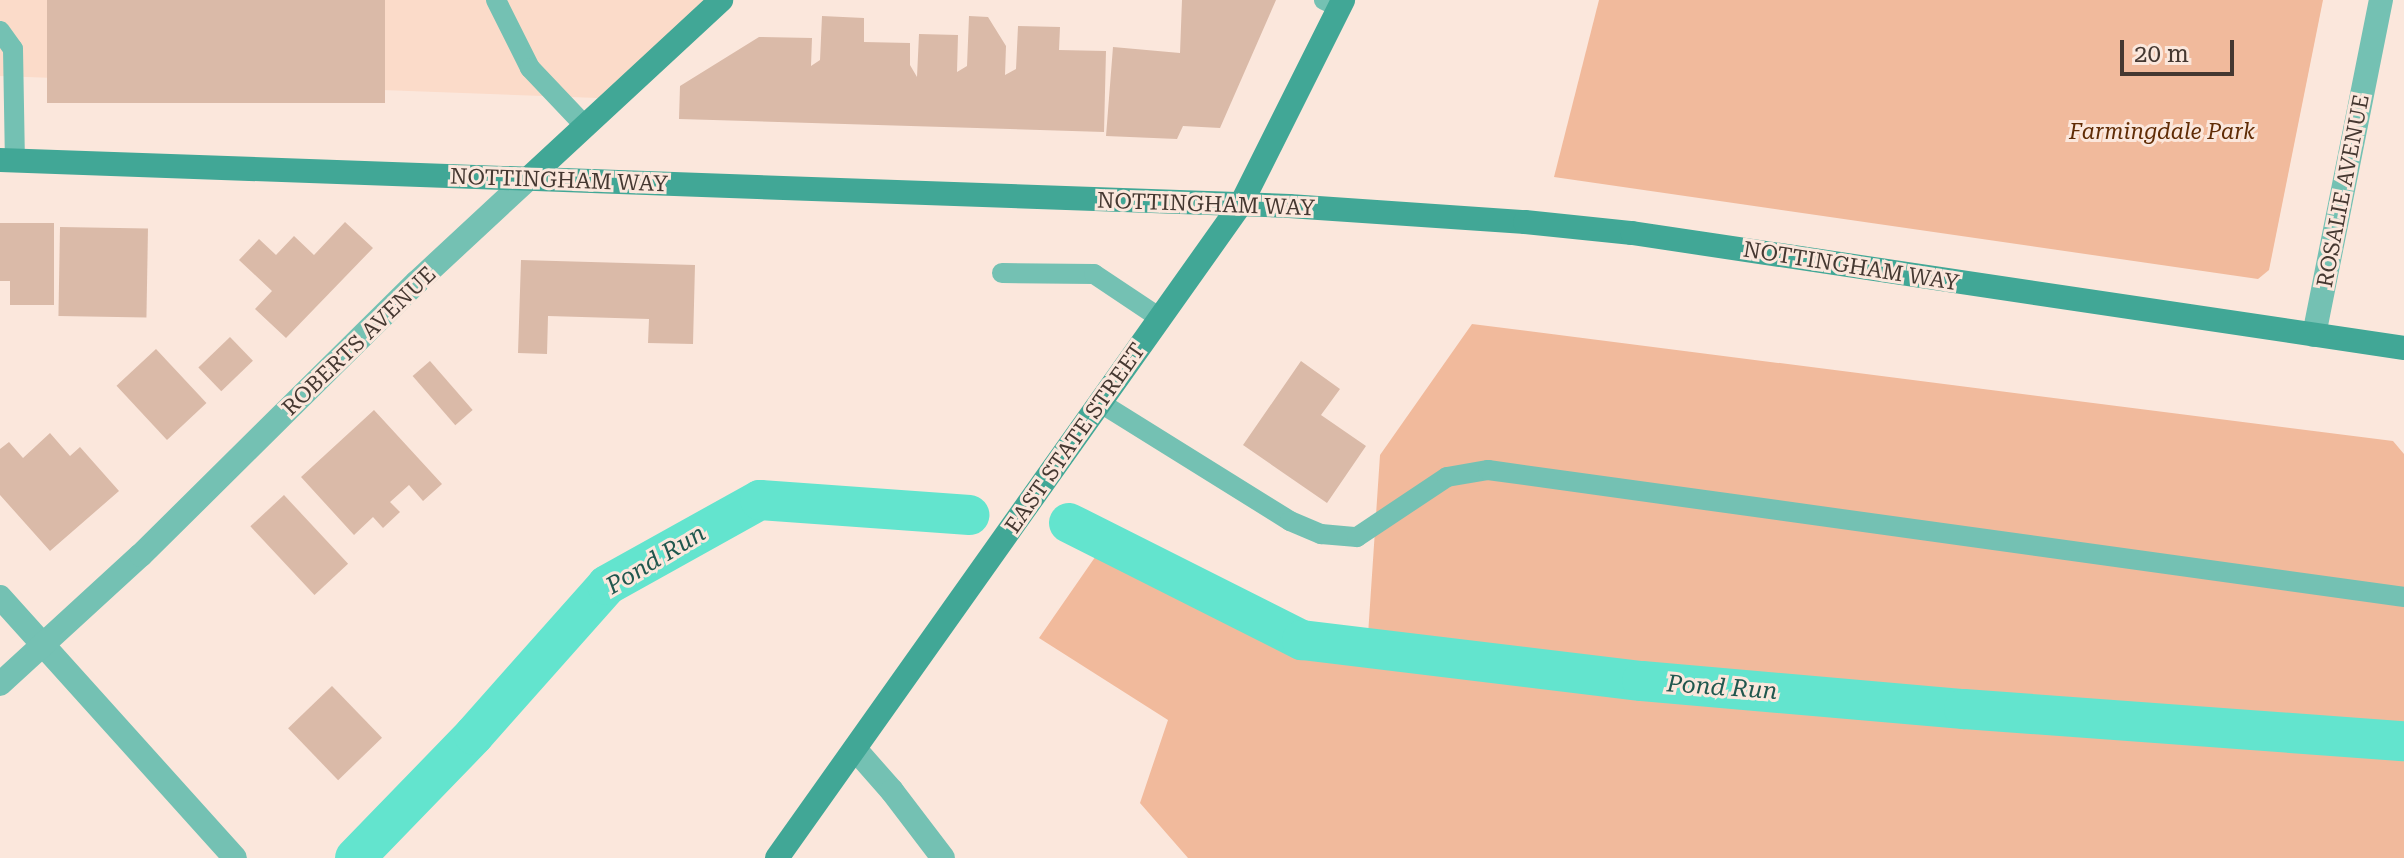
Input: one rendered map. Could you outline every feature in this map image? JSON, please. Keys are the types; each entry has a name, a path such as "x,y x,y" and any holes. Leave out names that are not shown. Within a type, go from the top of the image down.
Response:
{"street":[{"name":"ROBERTS AVENUE","path":"0,684 141,555 417,282 721,0"},
{"name":"ROSALIE AVENUE","path":"2314,335 2381,0"},
{"name":"EAST STATE STREET","path":"777,858 1241,204 1335,2"},
{"name":"NOTTINGHAM WAY","path":"7,160 1241,204 1509,220 1632,233 2404,348"},
{"path":"0,597 235,858"},
{"path":"855,749 943,858"}],"lane":[{"path":"496,0 530,68 586,127"},
{"path":"0,31 13,49 7,160"},
{"path":"1002,273 1094,274 1160,318"},
{"path":"1099,402 1290,521 1321,534 1357,537 1447,477 1488,470 2404,597"}],"shaded area":[{"path":"0,0 705,0 598,98 0,76"}],"green space":[{"name":"Farmingdale Park","path":"1599,0 2323,0 2269,270 2258,279 1554,177"},
{"path":"1472,324 2393,441 2404,454 2404,858 1188,858 1140,803 1168,720 1039,638 1109,537 1366,665 1380,455"}],"building":[{"path":"47,0 385,0 385,103 47,103"},
{"path":"1182,0 1276,0 1220,128 1183,126 1177,139 1106,136 1113,47 1180,53"},
{"path":"822,16 864,18 864,42 910,43 910,65 917,77 919,34 958,35 957,72 967,66 969,16 988,17 1006,46 1005,75 1016,69 1018,26 1060,27 1059,50 1106,51 1104,132 679,119 680,86 759,37 812,38 811,66 820,60"},
{"path":"345,222 373,248 286,338 255,309 272,291 239,260 259,239 276,255 294,236 314,255"},
{"path":"0,223 54,223 54,305 10,305 10,281 0,281"},
{"path":"60,227 148,229 146,318 58,316"},
{"path":"521,260 695,265 693,344 648,343 649,319 548,316 547,354 518,353"},
{"path":"230,337 253,361 221,391 198,368"},
{"path":"156,349 206,403 167,440 117,386"},
{"path":"430,361 473,410 455,425 413,376"},
{"path":"1301,361 1340,389 1321,415 1366,446 1327,503 1243,445"},
{"path":"374,410 442,484 423,501 409,485 390,502 400,512 383,528 373,517 354,535 301,477"},
{"path":"50,433 70,456 80,447 119,491 50,551 0,495 0,449 9,442 23,458"},
{"path":"284,495 348,564 314,595 250,526"},
{"path":"332,686 382,738 338,780 288,728"}],"waterway":[{"name":"Pond Run","path":"355,858 474,735 607,585 760,500 969,515"},
{"name":"Pond Run","path":"1069,523 1302,640 1642,681 1964,709 2404,741"}]}
